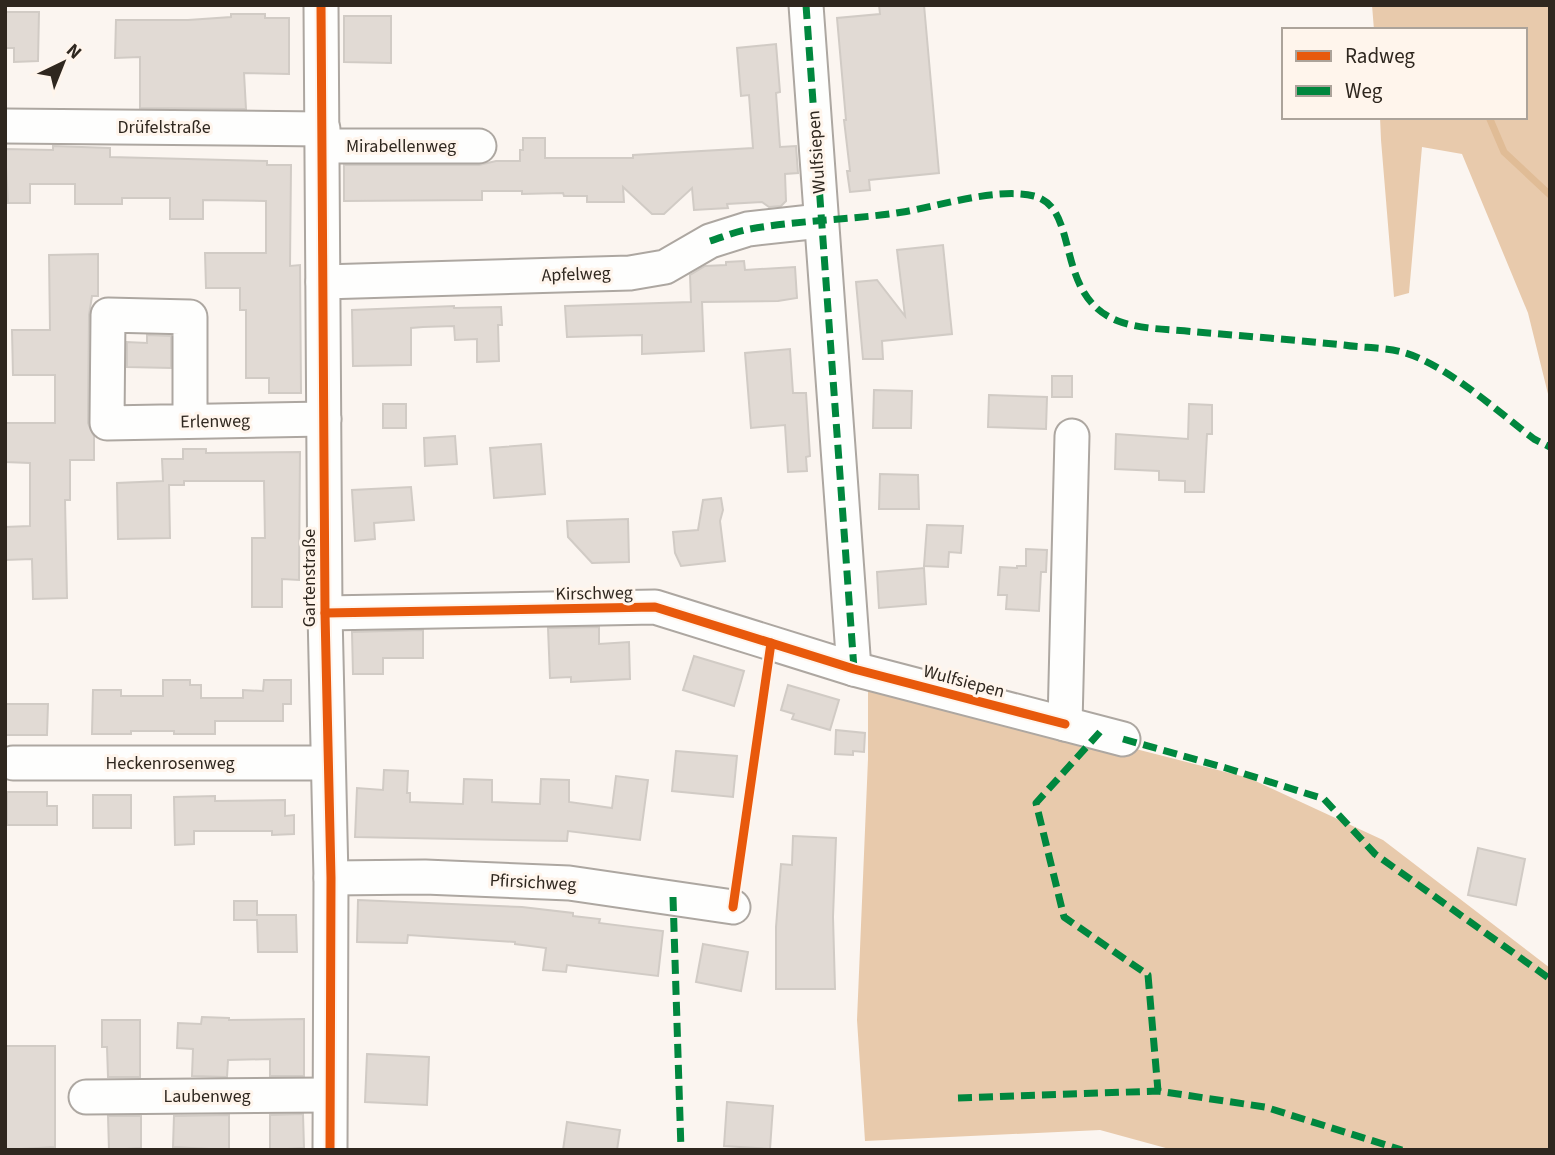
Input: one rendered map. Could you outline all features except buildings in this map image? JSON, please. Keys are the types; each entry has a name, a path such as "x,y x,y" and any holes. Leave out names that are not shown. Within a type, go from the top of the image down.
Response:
{"street":[{"name":"Gartenstraße","path":"321,5 325,613 331,878 330,1150"},
{"name":"Wulfsiepen","path":"806,5 854,668 1123,739"},
{"name":"Drüfelstraße","path":"5,126 323,137"},
{"name":"Mirabellenweg","path":"323,137 479,146"},
{"name":"Apfelweg","path":"323,282 630,273 665,267 710,241 748,229 820,221"},
{"name":"Erlenweg","path":"190,421 190,317 108,316 107,423 324,419"},
{"path":"1065,723 1072,436"},
{"name":"Kirschweg","path":"325,613 656,607 854,668"},
{"name":"Heckenrosenweg","path":"13,764 327,764"},
{"name":"Pfirsichweg","path":"331,878 425,877 569,883 733,907"},
{"name":"Laubenweg","path":"86,1097 329,1095"}],"shaded area":[{"path":"1372,5 1550,5 1550,402 1528,313 1462,154 1422,147 1409,293 1394,297 1381,140 1380,119 1527,119 1527,28 1374,28"},
{"path":"868,690 1089,737 1249,778 1383,840 1550,968 1550,1150 1173,1150 1100,1130 865,1141 857,1020 868,759"}],"waterway":[{"name":"Wulfsiepen","path":"1490,119 1504,152 1550,195"}],"marked path":[{"path":"806,5 854,669"},
{"path":"710,241 750,229 903,212 968,198 1003,194 1034,196 1048,204 1058,217 1075,274 1084,293 1098,309 1118,321 1157,329 1402,352 1453,377 1534,439 1550,447"},
{"path":"1100,732 1036,803 1064,917 1148,975 1158,1091"},
{"path":"1123,739 1324,799 1375,854 1550,979"},
{"path":"673,897 681,1150"},
{"path":"958,1098 1158,1091 1265,1107 1402,1150"}],"cycle path":[{"path":"321,5 325,613 331,878 330,1150"},
{"path":"325,613 655,607 854,669 1065,724"},
{"path":"733,907 771,643"}]}
